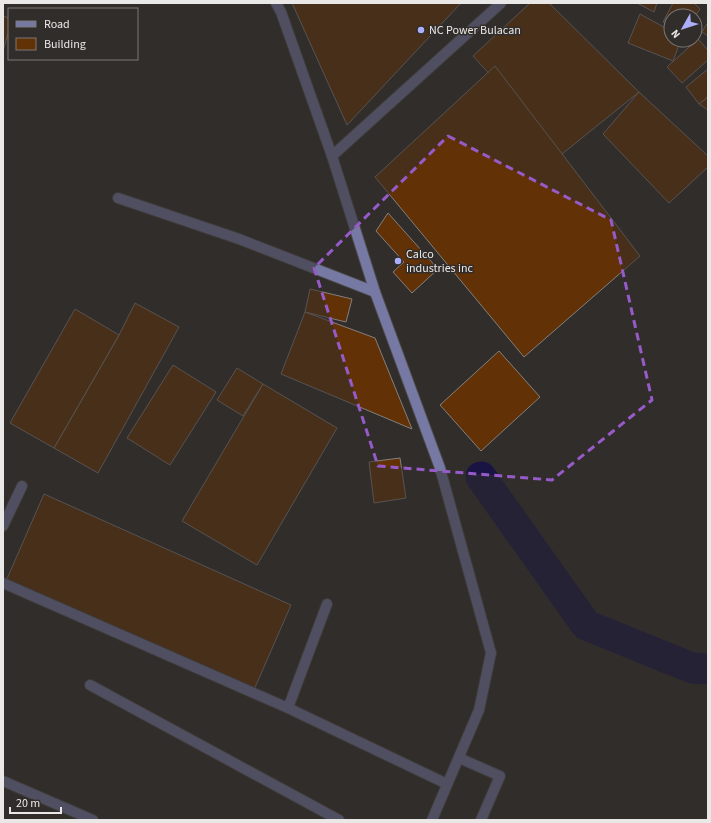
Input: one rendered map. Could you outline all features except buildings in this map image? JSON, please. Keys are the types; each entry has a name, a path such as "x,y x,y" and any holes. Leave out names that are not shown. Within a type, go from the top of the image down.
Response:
{"street":[{"path":"276,3 281,12 332,156 375,292 440,468 491,653 480,710 432,820"},
{"path":"332,156 501,3"},
{"path":"118,198 239,239 375,292"},
{"path":"3,526 22,486"},
{"path":"3,583 288,708 447,784"},
{"path":"288,708 327,604"},
{"path":"90,685 339,820"},
{"path":"458,758 500,776 481,820"},
{"path":"3,782 93,820"}],"highlighted area":[{"path":"448,136 611,220 652,400 552,480 378,466 314,268"}],"waterway":[{"path":"481,477 586,625 692,668 708,669"}],"place":[{"name":"NC Power Bulacan","path":"421,30"},
{"name":"Calco industries inc","path":"398,261"}]}
